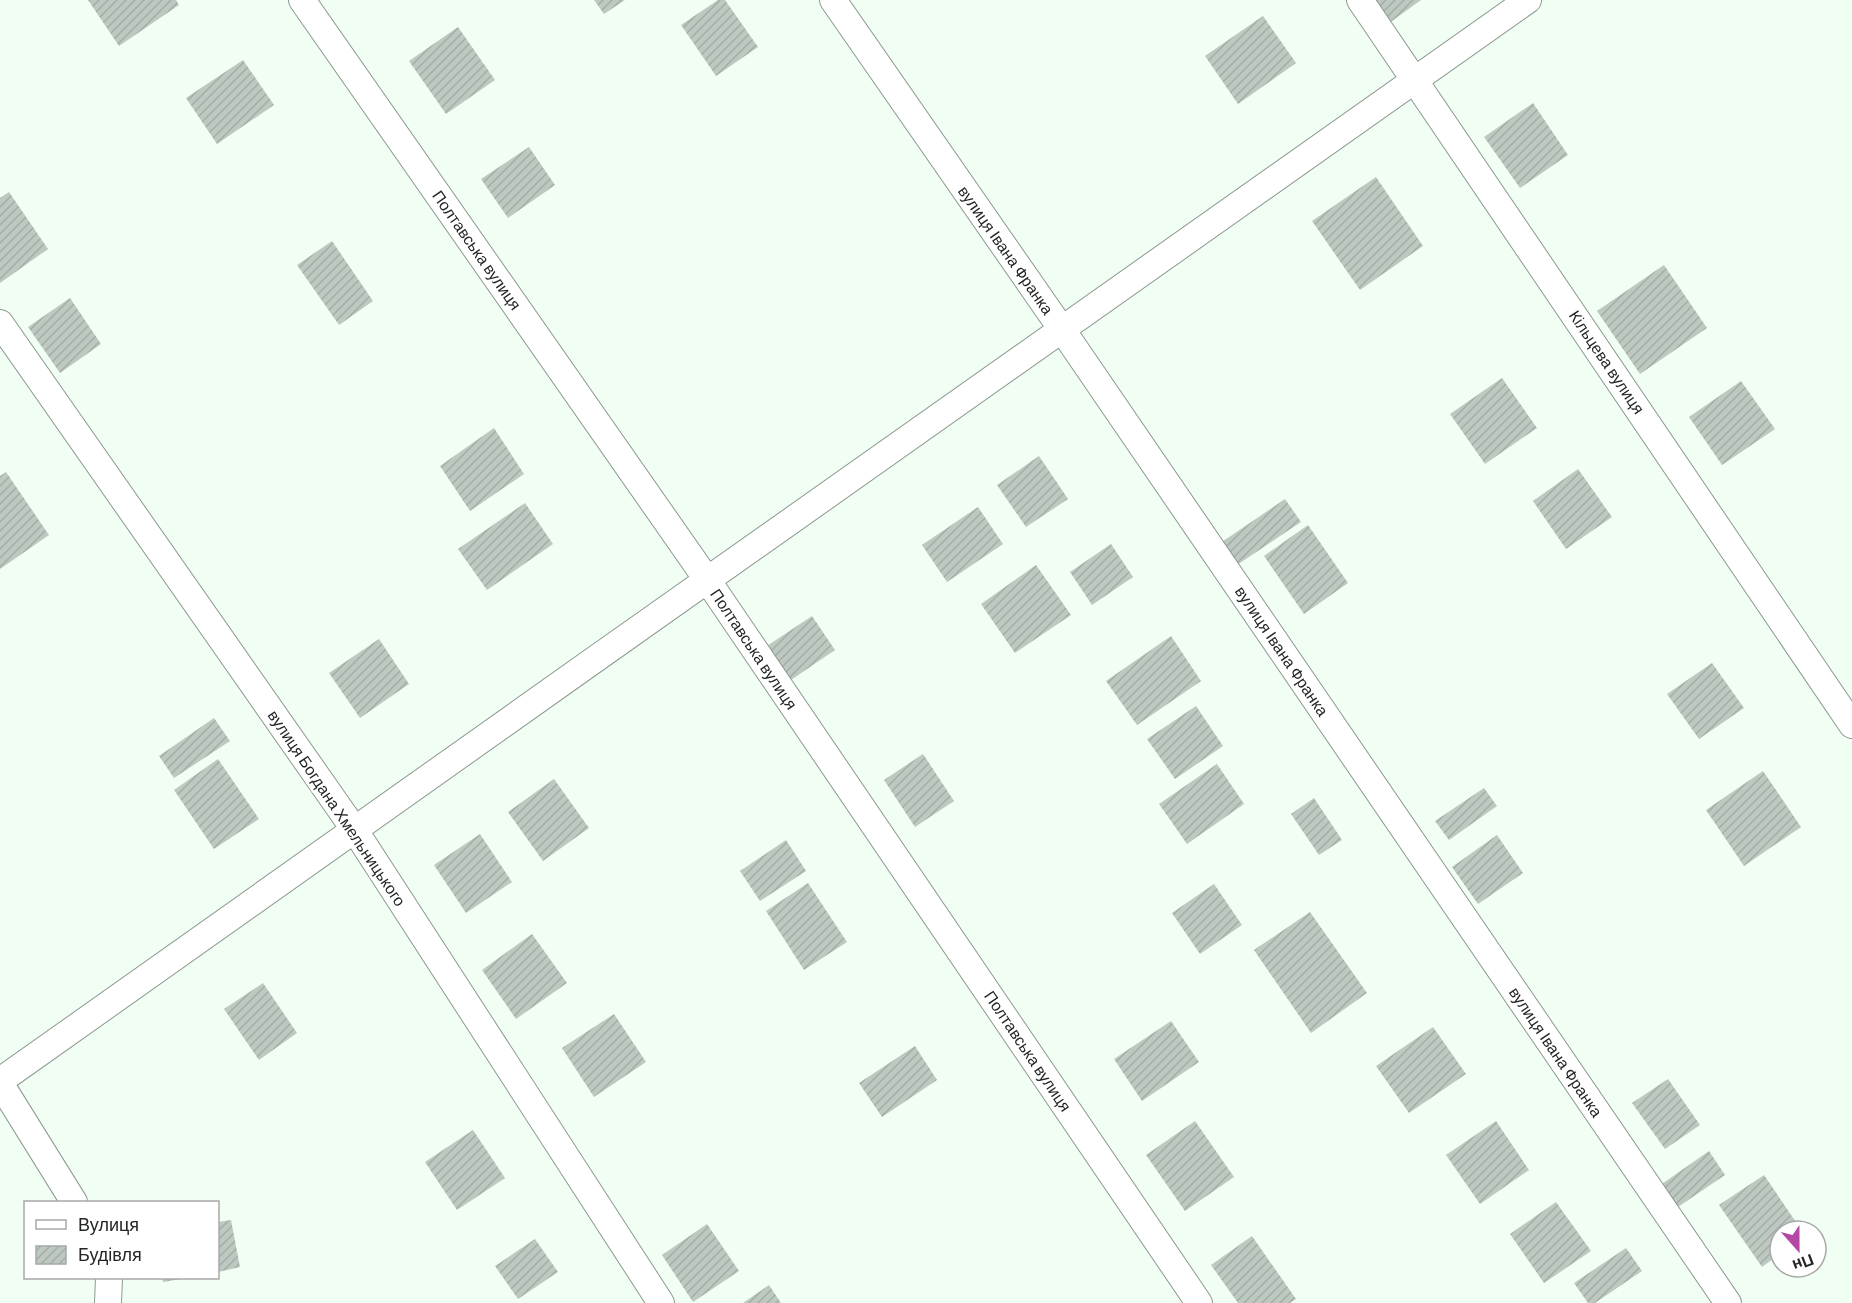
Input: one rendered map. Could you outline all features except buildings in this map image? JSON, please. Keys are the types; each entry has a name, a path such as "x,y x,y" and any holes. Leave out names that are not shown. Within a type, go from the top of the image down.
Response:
{"street":[{"name":"Полтавська вулиця","path":"302,0 708,581 1199,1303"},
{"name":"вулиця Івана Франка","path":"833,0 1063,331 1728,1303"},
{"name":"Кільцева вулиця","path":"1360,0 1852,725"},
{"path":"73,1201 0,1082 354,829 1063,331 1528,0"},
{"name":"вулиця Богдана Хмельницького","path":"0,323 354,829 661,1303"},
{"path":"108,1303 109,1279"}]}
